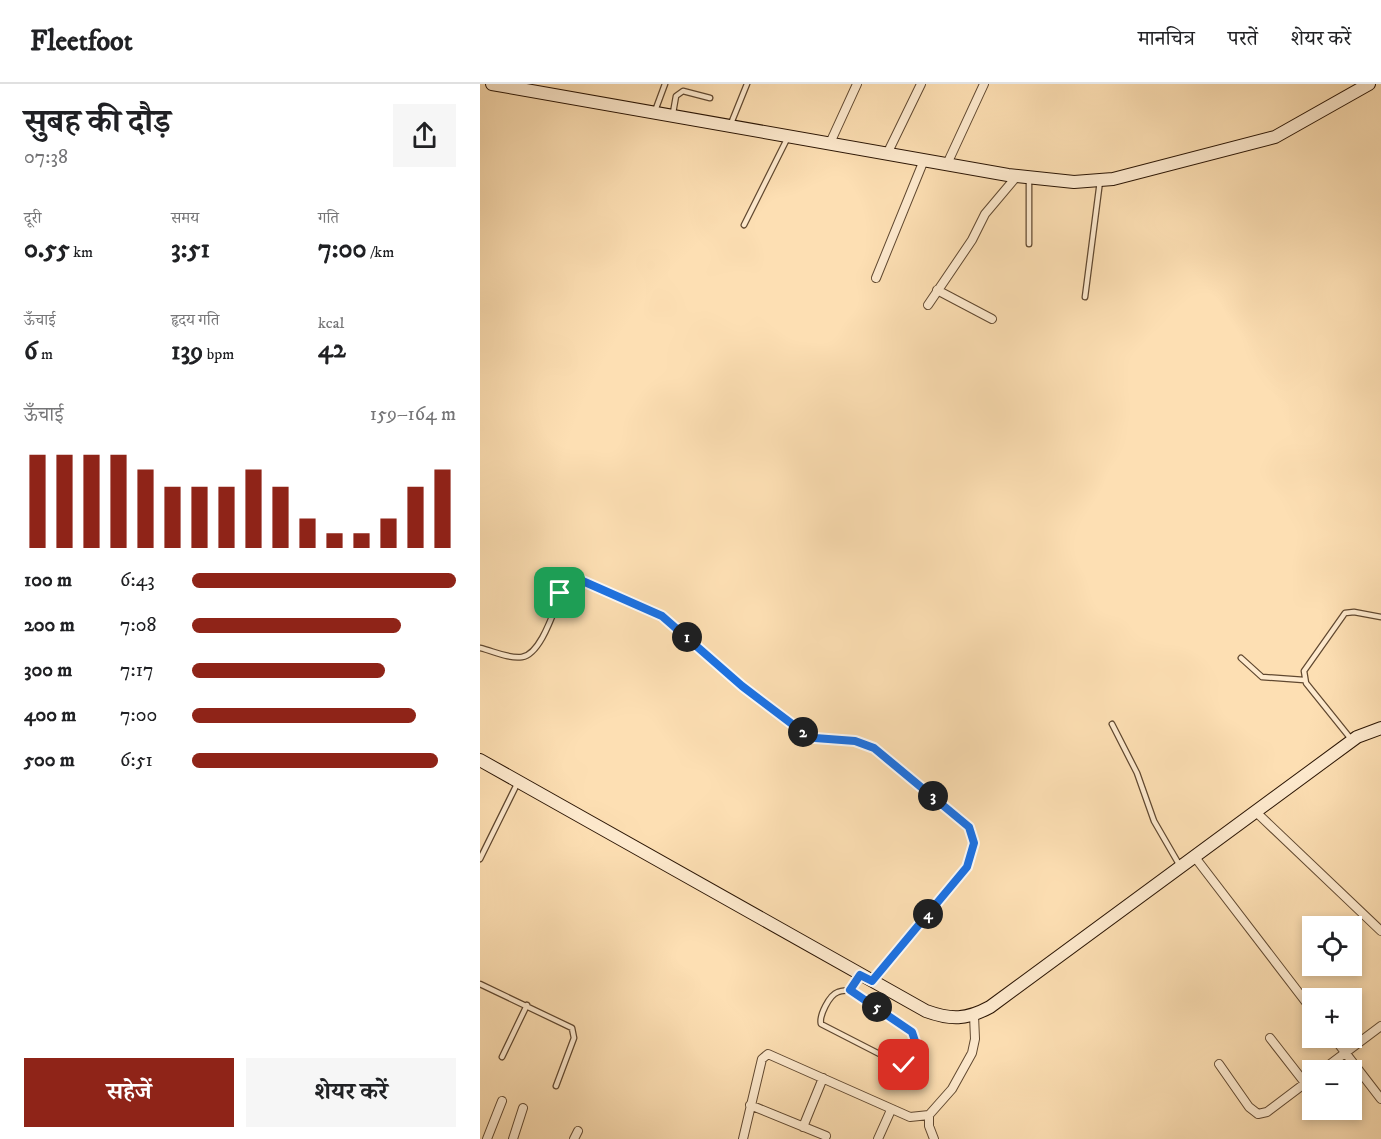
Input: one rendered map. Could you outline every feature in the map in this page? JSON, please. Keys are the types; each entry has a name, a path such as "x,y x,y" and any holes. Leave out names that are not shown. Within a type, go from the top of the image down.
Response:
{"street":[{"path":"492,84 532,87 656,108 674,108 733,118 788,136 830,143 891,146 924,160 951,157 1023,177 1074,182 1100,181 1275,137 1370,84"},
{"path":"830,143 858,84"},
{"path":"891,146 921,84"},
{"path":"951,157 984,84"},
{"path":"876,278 924,160"},
{"path":"928,305 972,240 989,208 1023,177"},
{"path":"937,290 992,319"},
{"path":"480,760 926,1011 944,1018 959,1019 974,1016 990,1007 1352,741 1381,728"},
{"path":"1256,812 1381,931"},
{"path":"1194,856 1302,997"},
{"path":"743,1139 762,1059 768,1054 891,1110 917,1118 929,1115 944,1100 968,1062 974,1046 974,1016"},
{"path":"1336,1060 1381,1026"},
{"path":"1270,1038 1302,1073"},
{"path":"1341,1048 1381,1099"},
{"path":"1219,1064 1249,1107 1258,1114 1267,1112 1302,1086"},
{"path":"803,1127 823,1078"},
{"path":"487,1139 502,1101"},
{"path":"750,1105 826,1136"},
{"path":"513,1139 524,1108"},
{"path":"878,1139 891,1110"},
{"path":"929,1115 930,1131 934,1139"}],"lane":[{"path":"656,108 665,84"},
{"path":"733,118 747,84"},
{"path":"674,108 678,94 683,91 710,98"},
{"path":"744,225 788,136"},
{"path":"1023,177 1029,244"},
{"path":"1085,297 1100,181"},
{"path":"480,648 515,657 529,655 538,646 565,585 571,579 578,579 662,616 742,686 800,730 815,738 855,741 874,748 964,822 971,831 974,843 967,867 866,978 850,990 834,994 820,1019 821,1024 904,1065 916,1044 912,1032 850,990"},
{"path":"1352,741 1304,680 1305,666 1345,613 1354,612 1381,617"},
{"path":"1241,658 1262,677 1304,680"},
{"path":"1112,724 1137,772 1154,821 1180,866"},
{"path":"480,859 518,782"},
{"path":"480,984 567,1024 574,1034 556,1086"},
{"path":"502,1057 527,1005"}],"route":[{"path":"560,593 568,581 574,578 650,609 672,623 742,686 800,730 815,738 828,741 855,741 874,748 969,827 973,836 974,851 961,874 872,981 860,975 850,990 912,1032 916,1044 908,1062 904,1065"}]}
